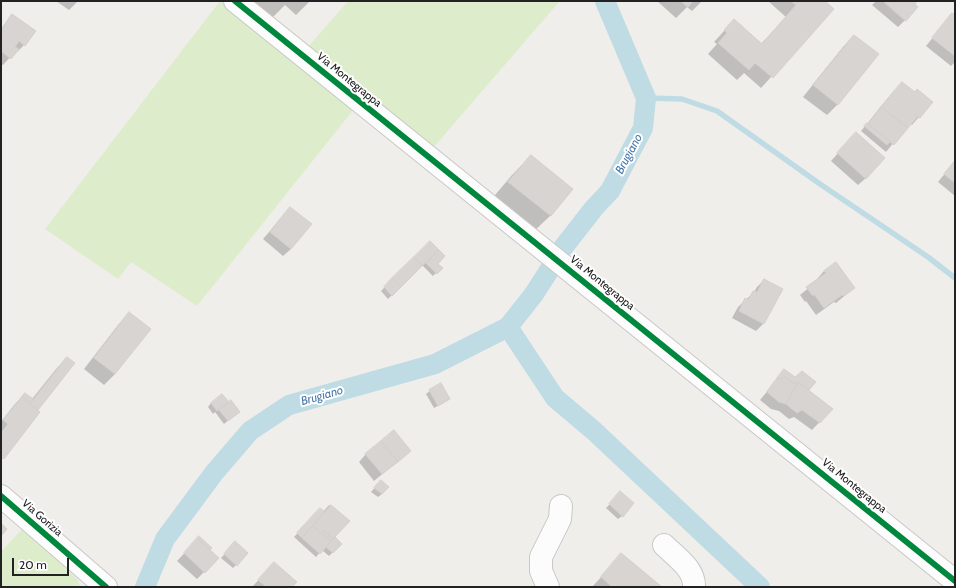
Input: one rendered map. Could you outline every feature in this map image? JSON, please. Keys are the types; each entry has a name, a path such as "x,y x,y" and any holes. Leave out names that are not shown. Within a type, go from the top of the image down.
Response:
{"street":[{"name":"Via Montegrappa","path":"236,1 955,581"},
{"name":"Via Gorizia","path":"1,496 102,586"},
{"path":"548,587 541,571 541,557 560,519 561,506"},
{"path":"664,545 690,570 695,580 694,587"}],"green space":[{"path":"220,1 354,109 197,306 131,262 118,279 45,229"},
{"path":"348,1 559,2 433,148 307,48"},
{"path":"23,528 78,580 80,587 1,587 1,552"}],"building":[{"path":"681,1 693,1 688,7"},
{"path":"791,1 825,1 834,9 773,78 755,63 749,70 718,43 727,33 724,30 734,19 762,44 796,5"},
{"path":"883,1 917,1 915,4 918,7 906,21"},
{"path":"952,13 955,15 955,56 932,38"},
{"path":"12,14 36,31 25,46 19,41 15,47 19,49 11,59 1,51 1,32"},
{"path":"854,35 879,54 838,105 813,85"},
{"path":"902,82 915,92 917,89 933,102 920,118 918,116 908,128 881,107"},
{"path":"881,107 908,128 894,145 868,124"},
{"path":"867,123 890,142 887,145 864,126"},
{"path":"856,132 885,158 866,179 837,153"},
{"path":"531,155 573,189 551,216 508,182"},
{"path":"955,161 955,183 944,174"},
{"path":"290,207 312,224 291,249 270,232"},
{"path":"430,241 439,250 422,266 414,257"},
{"path":"439,250 445,256 438,264 443,268 437,274 426,263"},
{"path":"414,257 422,266 401,287 392,278"},
{"path":"836,262 855,288 824,308 814,294 813,296 806,287 826,273 824,271"},
{"path":"392,278 401,287 392,296 384,287"},
{"path":"764,279 783,289 764,324 739,311 745,298 748,300 753,291 757,292"},
{"path":"129,312 151,329 115,374 94,358"},
{"path":"67,357 75,363 38,410 30,404"},
{"path":"784,369 795,377 802,371 816,382 809,390 798,382 794,384 785,377 779,380 778,377"},
{"path":"778,377 779,380 785,377 794,384 798,382 786,404 779,402 767,392"},
{"path":"798,382 833,409 820,423 802,410 797,413 786,404"},
{"path":"441,383 450,399 438,406 429,390"},
{"path":"25,393 33,399 30,404 22,397"},
{"path":"222,394 229,402 217,411 211,403"},
{"path":"22,397 40,412 4,459 1,457 1,433 8,424 3,420"},
{"path":"231,400 240,412 228,421 219,410"},
{"path":"394,430 411,451 398,462 381,441"},
{"path":"381,441 398,462 382,474 365,454"},
{"path":"381,480 389,487 382,494 374,488"},
{"path":"620,491 634,503 623,517 609,504"},
{"path":"331,505 350,521 333,539 324,531 322,534 313,526"},
{"path":"320,508 325,512 302,538 297,533"},
{"path":"1,523 7,529 1,536"},
{"path":"313,526 331,541 320,554 302,538"},
{"path":"324,531 333,539 331,541 322,534"},
{"path":"199,536 212,548 210,550 197,538"},
{"path":"335,537 342,544 333,553 326,547"},
{"path":"197,538 219,558 205,573 184,553"},
{"path":"235,541 248,553 237,566 224,554"},
{"path":"621,553 662,587 612,587 601,577"},
{"path":"274,562 297,582 292,587 266,587 258,580"}],"waterway":[{"name":"Brugiano","path":"562,249 594,208 610,191 643,128 646,98 605,1"},
{"path":"646,98 682,99 717,111 820,184 928,257 955,278"},
{"name":"Brugiano","path":"145,587 165,539 214,473 250,431 289,405 435,364 508,327 534,294 550,269"},
{"path":"508,327 555,398 593,430 760,587"}],"cycle path":[{"path":"235,1 955,581"},
{"path":"1,496 106,587"}]}
